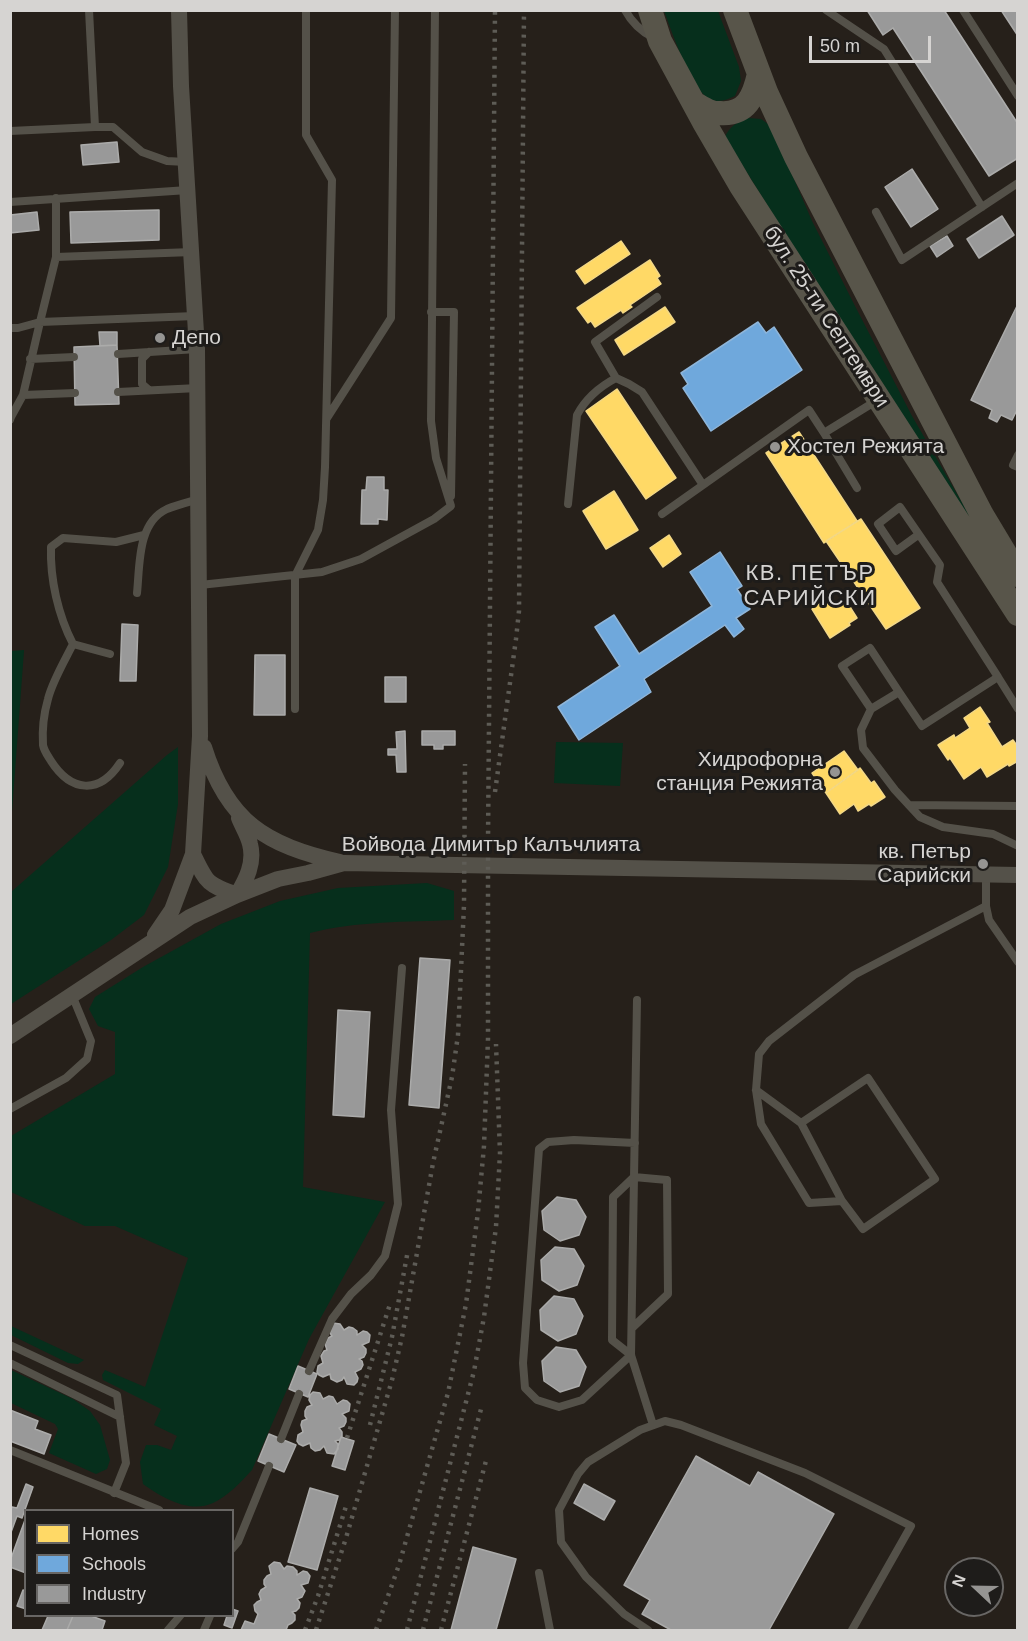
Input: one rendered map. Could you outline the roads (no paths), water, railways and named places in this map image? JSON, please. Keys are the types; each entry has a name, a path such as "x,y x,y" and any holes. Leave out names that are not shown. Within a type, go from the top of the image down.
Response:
{"main road":[{"name":"бул. 25-ти Септември","path":"650,10 660,41 741,186 1017,614"},
{"name":"бул. 25-ти Септември","path":"735,10 759,74 796,157 982,515 1017,575"},
{"path":"694,103 712,113 727,114 739,110 748,102 759,74"}],"street":[{"path":"150,943 172,910 193,854 200,736 200,499 197,349 178,10"},
{"path":"193,854 204,878 215,887 237,895 249,876 251,845 235,810 210,768 200,736"},
{"path":"235,810 257,831 284,846 344,863"},
{"name":"Войвода Димитър Калъчлията","path":"10,1036 190,917 278,879 344,863 1017,874"}],"lane":[{"path":"89,10 95,127"},
{"path":"295,709 295,576 318,530 326,467 332,180 306,135 306,10"},
{"path":"327,418 391,318 395,10"},
{"path":"435,10 431,421 436,458 451,506"},
{"path":"625,10 633,23 660,41"},
{"path":"826,10 884,49 982,207"},
{"path":"963,10 1017,96"},
{"path":"10,131 113,127 142,152 166,161 186,162"},
{"path":"876,212 902,260 1017,183"},
{"path":"10,202 188,190"},
{"path":"11,418 23,395 56,257 56,198"},
{"path":"56,257 192,252"},
{"path":"657,297 595,342 616,378 642,392 703,485"},
{"path":"431,312 454,312 451,506"},
{"path":"10,337 14,328 40,322 195,316"},
{"path":"118,354 197,349"},
{"path":"149,352 142,359 142,384 149,390"},
{"path":"30,359 74,357"},
{"path":"568,504 577,415 583,403 602,385 616,378"},
{"path":"118,392 198,388"},
{"path":"23,395 75,393"},
{"path":"824,433 879,399"},
{"path":"662,514 810,410 857,488"},
{"path":"1017,455 1013,465 1017,467"},
{"path":"137,593 144,535 156,516 167,509 200,499"},
{"path":"200,585 322,572 361,559 434,519 451,506"},
{"path":"918,535 896,551 878,524 900,507 940,565 937,582 1017,709"},
{"path":"110,654 73,644 63,624 51,565 51,547 63,538 116,542 144,535"},
{"path":"73,644 48,698 43,725 43,748 57,770 79,786 91,787 113,774 120,763"},
{"path":"871,709 842,666 870,648 922,726 998,677"},
{"path":"899,692 871,709 861,730 862,748 920,817 943,827 993,834 1017,846"},
{"path":"909,806 1017,806"},
{"path":"986,874 986,906 989,920 1017,962"},
{"path":"842,1201 810,1203 761,1124 756,1090 759,1054 769,1041 854,975 986,906"},
{"path":"309,1371 333,1319 351,1294 371,1275 385,1256 398,1204 391,1110 402,968"},
{"path":"10,1109 66,1078 87,1059 91,1041 72,995"},
{"path":"637,1000 631,1355 653,1425"},
{"path":"756,1090 801,1123 842,1201 863,1229 935,1179 868,1078 801,1123"},
{"path":"631,1355 582,1400 559,1407 537,1400 525,1388 523,1363 539,1149 548,1142 574,1140 635,1143"},
{"path":"631,1355 612,1340 613,1197 634,1177 667,1180 668,1294 632,1328"},
{"path":"10,1345 117,1395 126,1463 114,1492"},
{"path":"10,1362 120,1417"},
{"path":"281,1438 299,1394"},
{"path":"648,1630 624,1614 586,1576 561,1542 559,1510 578,1474 588,1462 640,1430 665,1421 806,1473 911,1526 852,1630"},
{"path":"10,1450 156,1509"},
{"path":"234,1543 269,1466"},
{"path":"538,1574 550,1630"},
{"path":"168,1630 179,1617"}],"railway":[{"path":"376,1630 399,1565 448,1393 466,1304 484,1146 488,1039 495,10"},
{"path":"495,792 519,611 524,10"},
{"path":"316,1630 346,1538 392,1380 402,1337 433,1163 452,1077 458,1035 464,905 465,764"},
{"path":"407,1630 474,1371 484,1317 496,1227 500,1153 496,1044"},
{"path":"370,1425 392,1337 408,1250"},
{"path":"347,1438 391,1301"},
{"path":"423,1630 481,1409"},
{"path":"441,1630 487,1457"},
{"path":"305,1630 347,1503"}],"place":[{"name":"Депо","path":"160,338"},
{"name":"Хостел Режията","path":"775,447"},
{"name":"Хидрофорна станция Режията","path":"835,772"},
{"name":"кв. Петър Сарийски","path":"983,864"}],"district":[{"name":"КВ. ПЕТЪР САРИЙСКИ","path":"810,586"}]}
